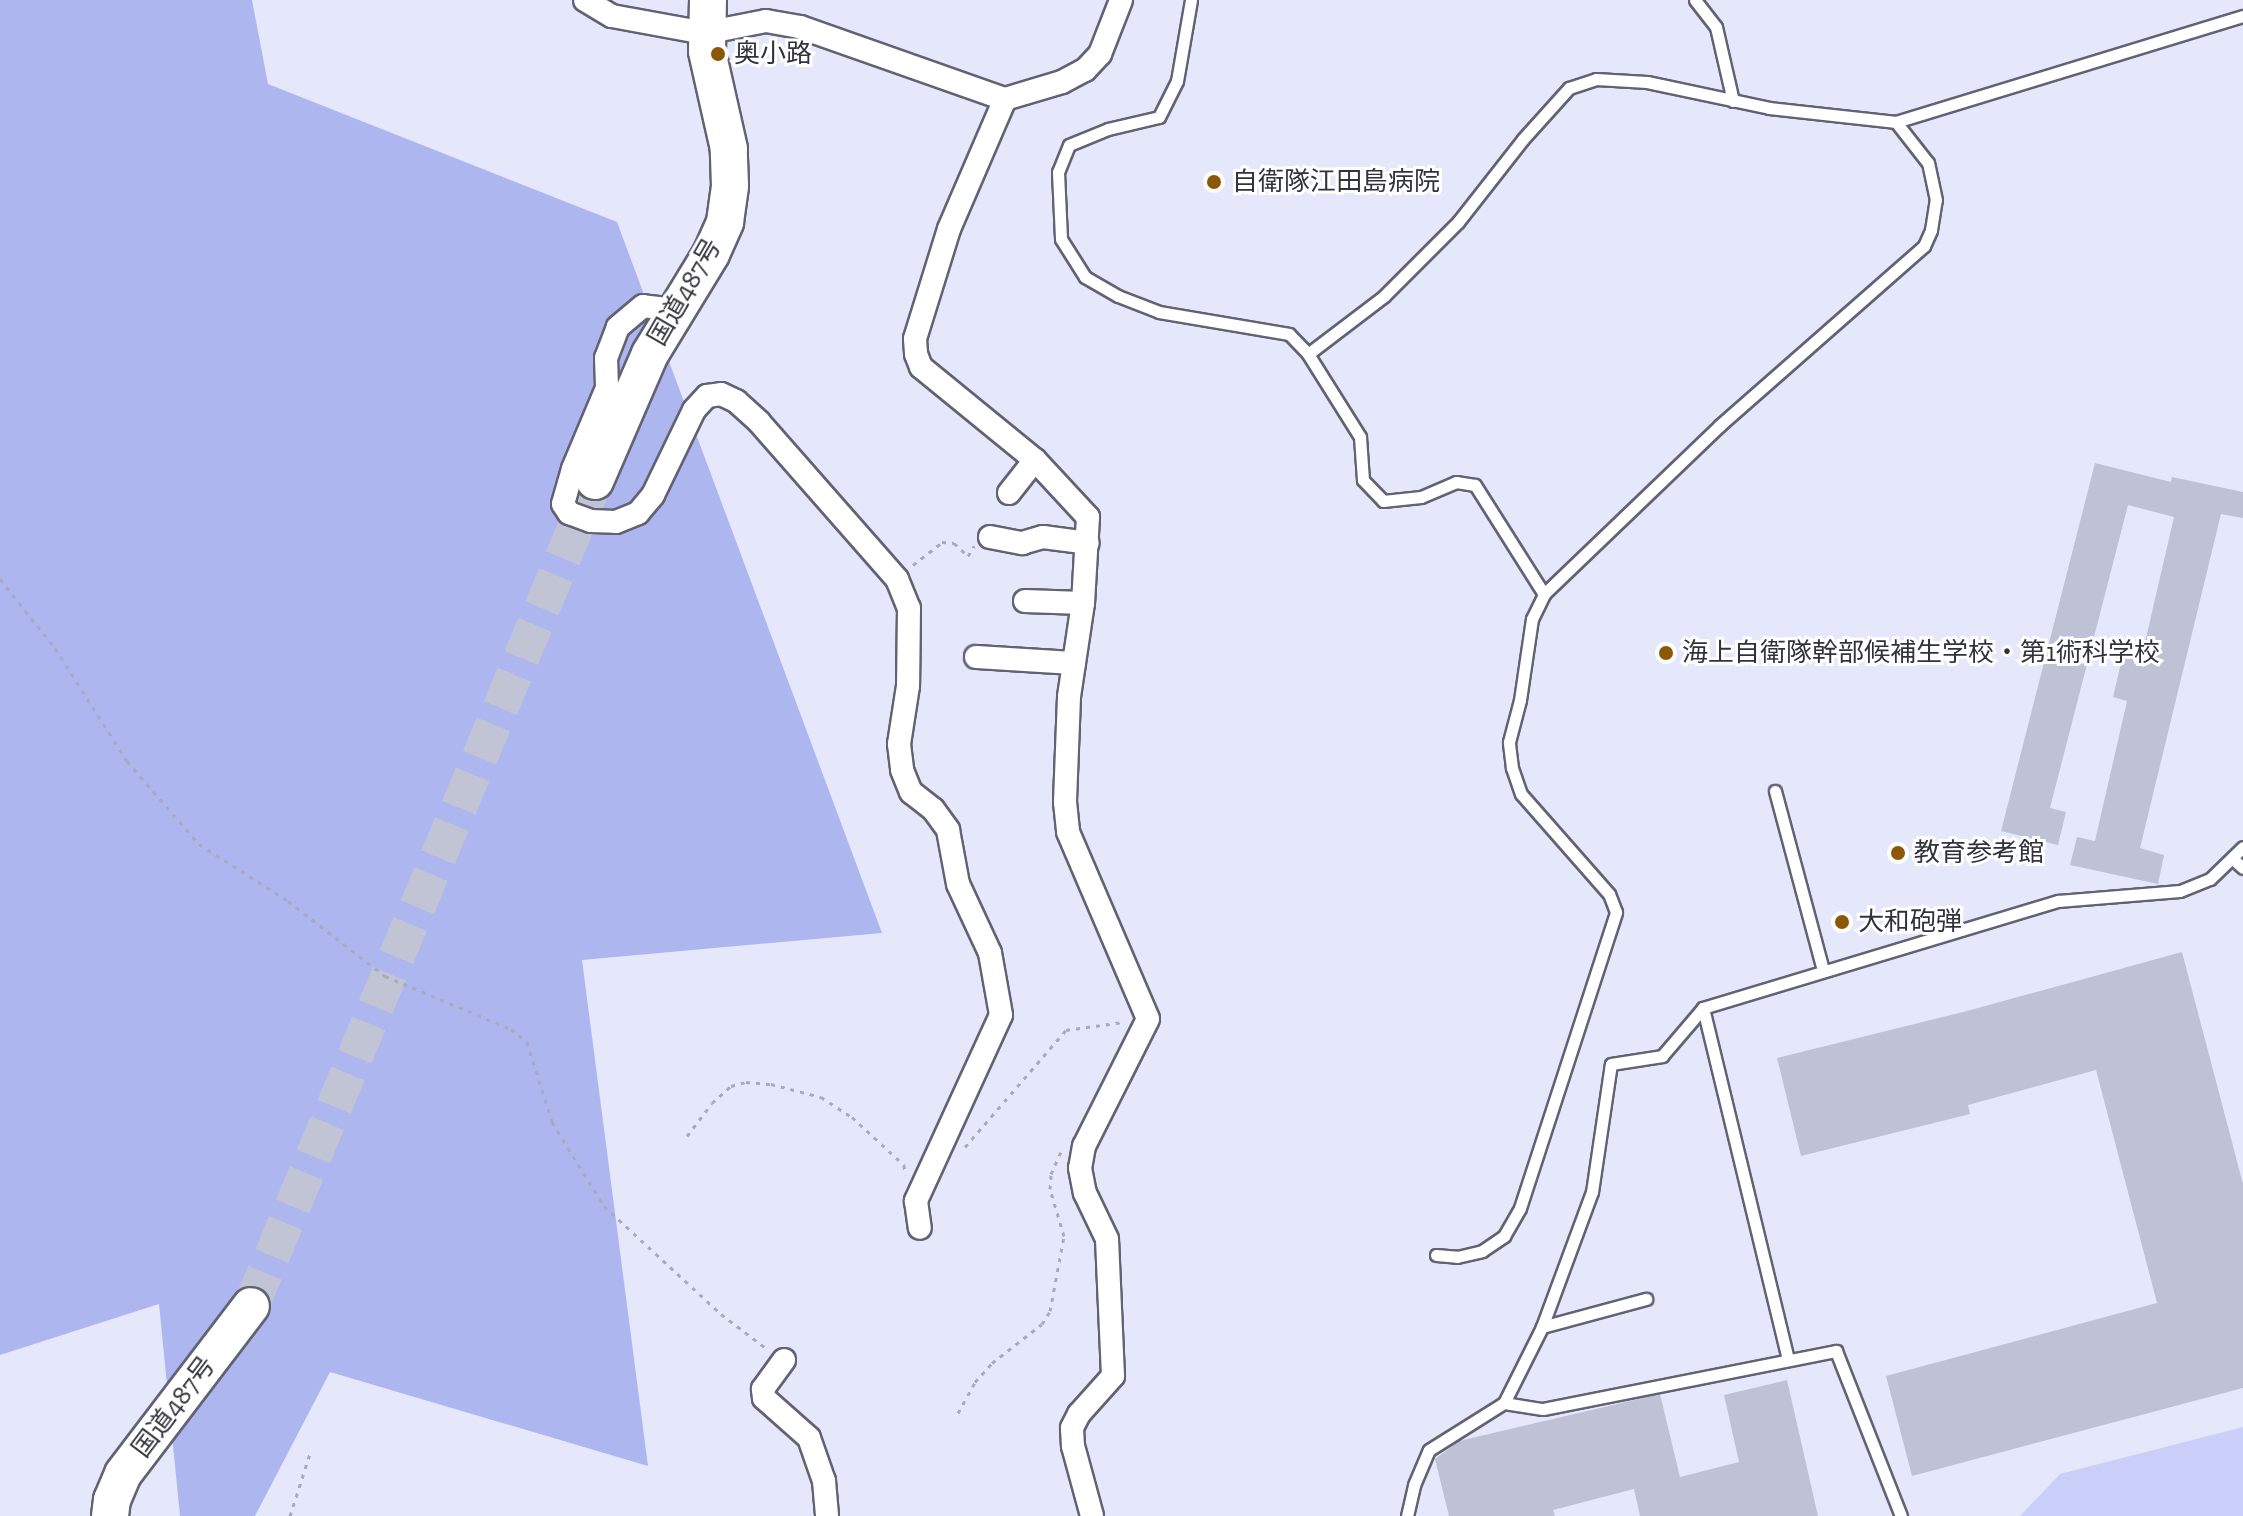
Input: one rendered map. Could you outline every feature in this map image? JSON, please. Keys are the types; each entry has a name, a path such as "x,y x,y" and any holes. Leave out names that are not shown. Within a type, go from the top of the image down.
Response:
{"highway":[{"name":"国道487号","path":"595,481 650,354 711,254 725,222 730,186 729,149 707,17"},
{"name":"国道487号","path":"110,1516 112,1500 123,1474 251,1306"}],"street":[{"path":"585,0 624,20 707,17 800,27 1005,99 1062,82 1085,70 1100,54 1121,0"},
{"path":"1005,99 949,229 915,339 921,367 1035,460 1088,517 1065,802 1068,832 1148,1019 1084,1146 1080,1168 1085,1193 1107,1239 1113,1376 1079,1414 1072,1428 1073,1446 1092,1516"},
{"path":"675,310 643,306 618,327 606,358 607,388 573,469 563,504 569,513 591,521 616,522 638,513 653,495 694,410 707,396 721,394 736,401 759,422 897,579 909,608 908,686 899,744 902,770 911,792 933,809 948,830 958,884 990,953 1000,989 1001,1015 916,1201 920,1228"},
{"path":"1009,493 1035,460"},
{"path":"990,537 1022,543 1043,537 1088,543"},
{"path":"1025,601 1083,603"},
{"path":"976,657 1074,663"},
{"path":"784,1360 763,1389 764,1398 809,1438 824,1481 827,1516"}],"lane":[{"path":"1191,0 1177,81 1159,117 1108,129 1069,145 1058,172 1061,239 1085,277 1118,296 1159,312 1289,334 1308,354 1360,437 1363,480 1383,501 1421,497 1456,482 1475,485 1544,594"},
{"path":"1695,0 1716,27 1733,101"},
{"path":"1308,354 1384,296 1458,222 1523,139 1569,88 1596,79 1647,82 1769,108 1896,122 2243,16"},
{"path":"1436,1255 1457,1257 1482,1251 1504,1236 1520,1208 1616,912 1609,894 1521,794 1512,768 1509,742 1520,700 1532,619 1544,594 1719,426 1924,246 1931,230 1936,200 1928,163 1896,122"},
{"path":"1775,791 1823,970"},
{"path":"1407,1516 1414,1485 1429,1450 1504,1403 1542,1327 1592,1192 1611,1064 1662,1056 1703,1008 2058,901 2180,891 2210,879 2243,847"},
{"path":"2233,859 2243,868"},
{"path":"1703,1008 1788,1360"},
{"path":"1542,1327 1646,1299"},
{"path":"1504,1403 1543,1409 1836,1351 1901,1516"}],"path":[{"path":"897,579 942,542 954,543 968,556 979,539 990,537"},
{"path":"0,579 55,648 127,761 199,844 288,901 385,976 511,1029 527,1042 552,1122 604,1206 721,1314 784,1360"},
{"path":"959,1155 1066,1030 1148,1019"},
{"path":"687,1136 712,1103 731,1086 746,1082 771,1084 821,1097 852,1117 904,1165 905,1180"},
{"path":"958,1413 975,1382 992,1363 1032,1333 1050,1311 1064,1236 1050,1189 1051,1174 1067,1140"},
{"path":"290,1516 311,1450"}],"shaded area":[{"path":"0,0 252,0 268,84 617,222 882,933 582,960 648,1466 330,1372 255,1516 180,1516 159,1304 0,1355"},
{"path":"2243,1427 2243,1516 2020,1516 2060,1474"}],"building":[{"path":"2095,463 2171,482 2172,477 2243,492 2243,518 2221,514 2140,848 2164,855 2158,884 2070,865 2077,837 2095,841 2127,701 2113,697 2125,646 2143,651 2174,517 2128,505 2050,808 2066,812 2058,845 2001,831"},
{"path":"2182,952 2243,1184 2243,1388 1912,1476 1886,1376 2157,1303 2096,1070 1968,1105 1970,1114 1801,1156 1777,1058 1967,1011"},
{"path":"1787,1380 1818,1516 1640,1516 1634,1489 1553,1510 1555,1516 1449,1516 1435,1459 1459,1441 1660,1394 1680,1477 1739,1462 1724,1395"}],"tunnel":[{"path":"251,1306 595,481"}],"place":[{"name":"奥小路","path":"718,54"},
{"name":"自衛隊江田島病院","path":"1214,182"},
{"name":"海上自衛隊幹部候補生学校・第1術科学校","path":"1666,653"},
{"name":"教育参考館","path":"1898,853"},
{"name":"大和砲弾","path":"1842,922"}]}
